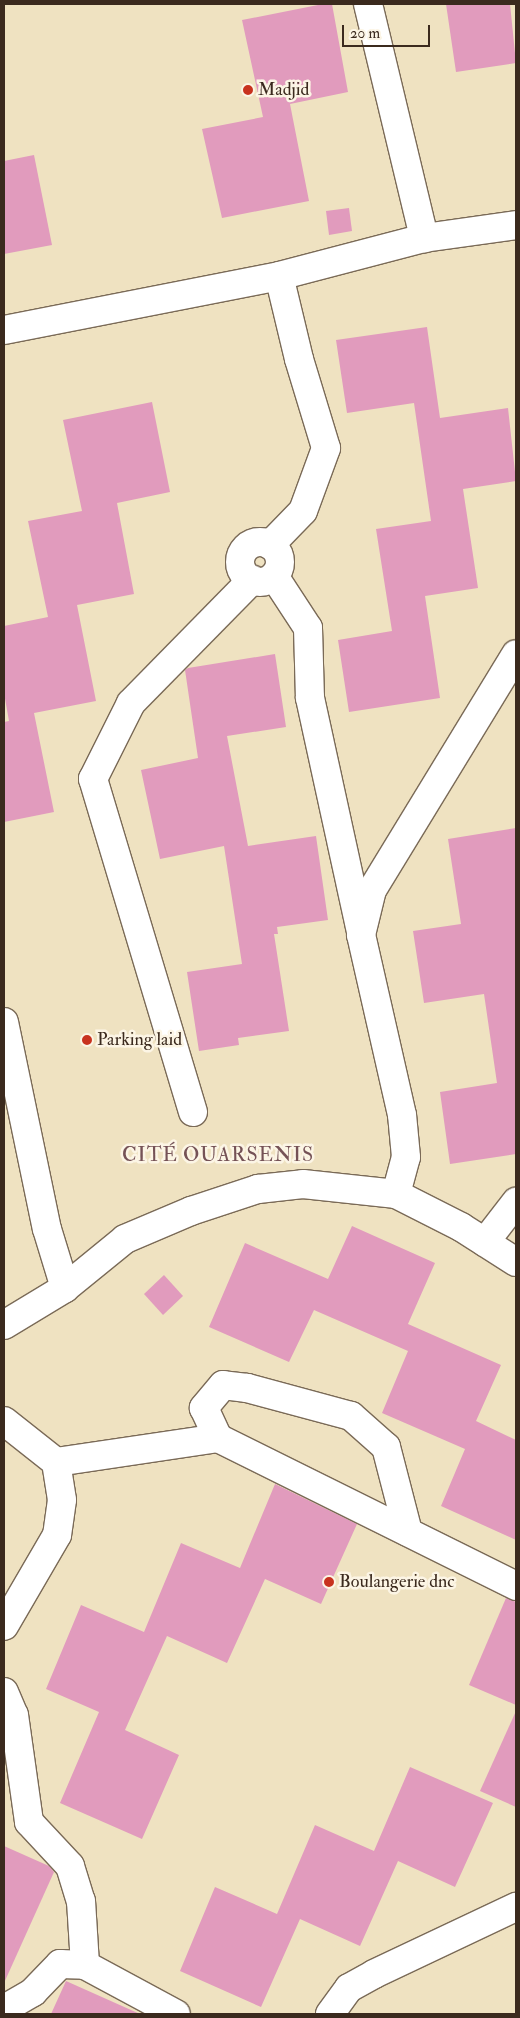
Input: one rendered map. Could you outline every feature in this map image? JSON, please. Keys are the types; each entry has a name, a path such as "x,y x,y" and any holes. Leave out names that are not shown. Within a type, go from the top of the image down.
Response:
{"street":[{"path":"368,4 424,238"},
{"path":"4,330 279,276 424,238 516,224"},
{"path":"193,1112 93,779 131,703 280,561 270,545 303,511 326,448 299,359 279,276"},
{"path":"263,578 308,628 310,698 402,1115 406,1157 396,1194"},
{"path":"361,935 372,890 516,654"},
{"path":"4,1022 47,1228 64,1288"},
{"path":"4,1326 64,1288 125,1239 191,1211 258,1189 303,1184 396,1194 485,1242 516,1262"},
{"path":"485,1242 516,1202"},
{"path":"218,1438 204,1408 223,1385 246,1388 350,1416 386,1446 408,1532"},
{"path":"4,1421 56,1462 62,1500 58,1535 4,1626"},
{"path":"56,1462 218,1438 516,1586"},
{"path":"4,1692 14,1715 29,1822 70,1866 81,1901 85,1966"},
{"path":"330,2014 349,1988 374,1974 516,1907"},
{"path":"4,2009 33,1992 60,1964 85,1966 176,2014"}],"building":[{"path":"323,4 332,4 348,92 290,104 309,201 222,218 202,129 263,117 242,20"},
{"path":"446,4 510,4 516,63 456,72"},
{"path":"34,155 52,245 4,254 4,161"},
{"path":"349,208 352,231 329,235 326,211"},
{"path":"427,327 440,418 508,408 516,481 463,489 478,588 425,596 440,698 349,712 338,640 392,631 376,529 431,521 414,403 347,413 336,340"},
{"path":"152,402 170,492 117,503 134,594 77,605 96,701 34,713 54,812 4,822 4,722 9,721 4,693 4,626 48,617 28,521 82,511 63,420"},
{"path":"275,654 286,727 227,736 248,846 316,836 328,920 277,927 278,934 274,934 289,1031 238,1038 239,1045 199,1051 187,972 242,964 224,846 160,859 141,770 198,758 185,670"},
{"path":"516,828 516,1154 450,1164 440,1092 497,1083 484,994 424,1003 413,931 461,924 448,839"},
{"path":"352,1226 435,1263 408,1324 501,1365 476,1421 516,1440 516,1540 441,1506 465,1449 382,1413 408,1351 314,1310 289,1362 209,1327 245,1243 328,1279"},
{"path":"164,1275 183,1296 163,1315 144,1294"},
{"path":"275,1484 357,1524 321,1604 265,1579 227,1663 167,1636 125,1730 179,1755 142,1839 60,1803 99,1712 46,1689 81,1605 144,1632 181,1543 240,1568"},
{"path":"506,1598 516,1602 516,1705 469,1685"},
{"path":"516,1711 516,1807 480,1791"},
{"path":"410,1767 493,1803 455,1887 398,1861 360,1946 300,1919 261,2007 180,1971 215,1887 277,1914 315,1825 374,1851"},
{"path":"4,1846 49,1866 54,1872 4,1983"},
{"path":"66,1981 140,2014 51,2014"}],"place":[{"name":"Madjid","path":"248,90"},
{"name":"Parking laid","path":"87,1040"},
{"name":"Boulangerie dnc","path":"329,1582"}],"district":[{"name":"CITÉ OUARSENIS","path":"218,1154"}]}
